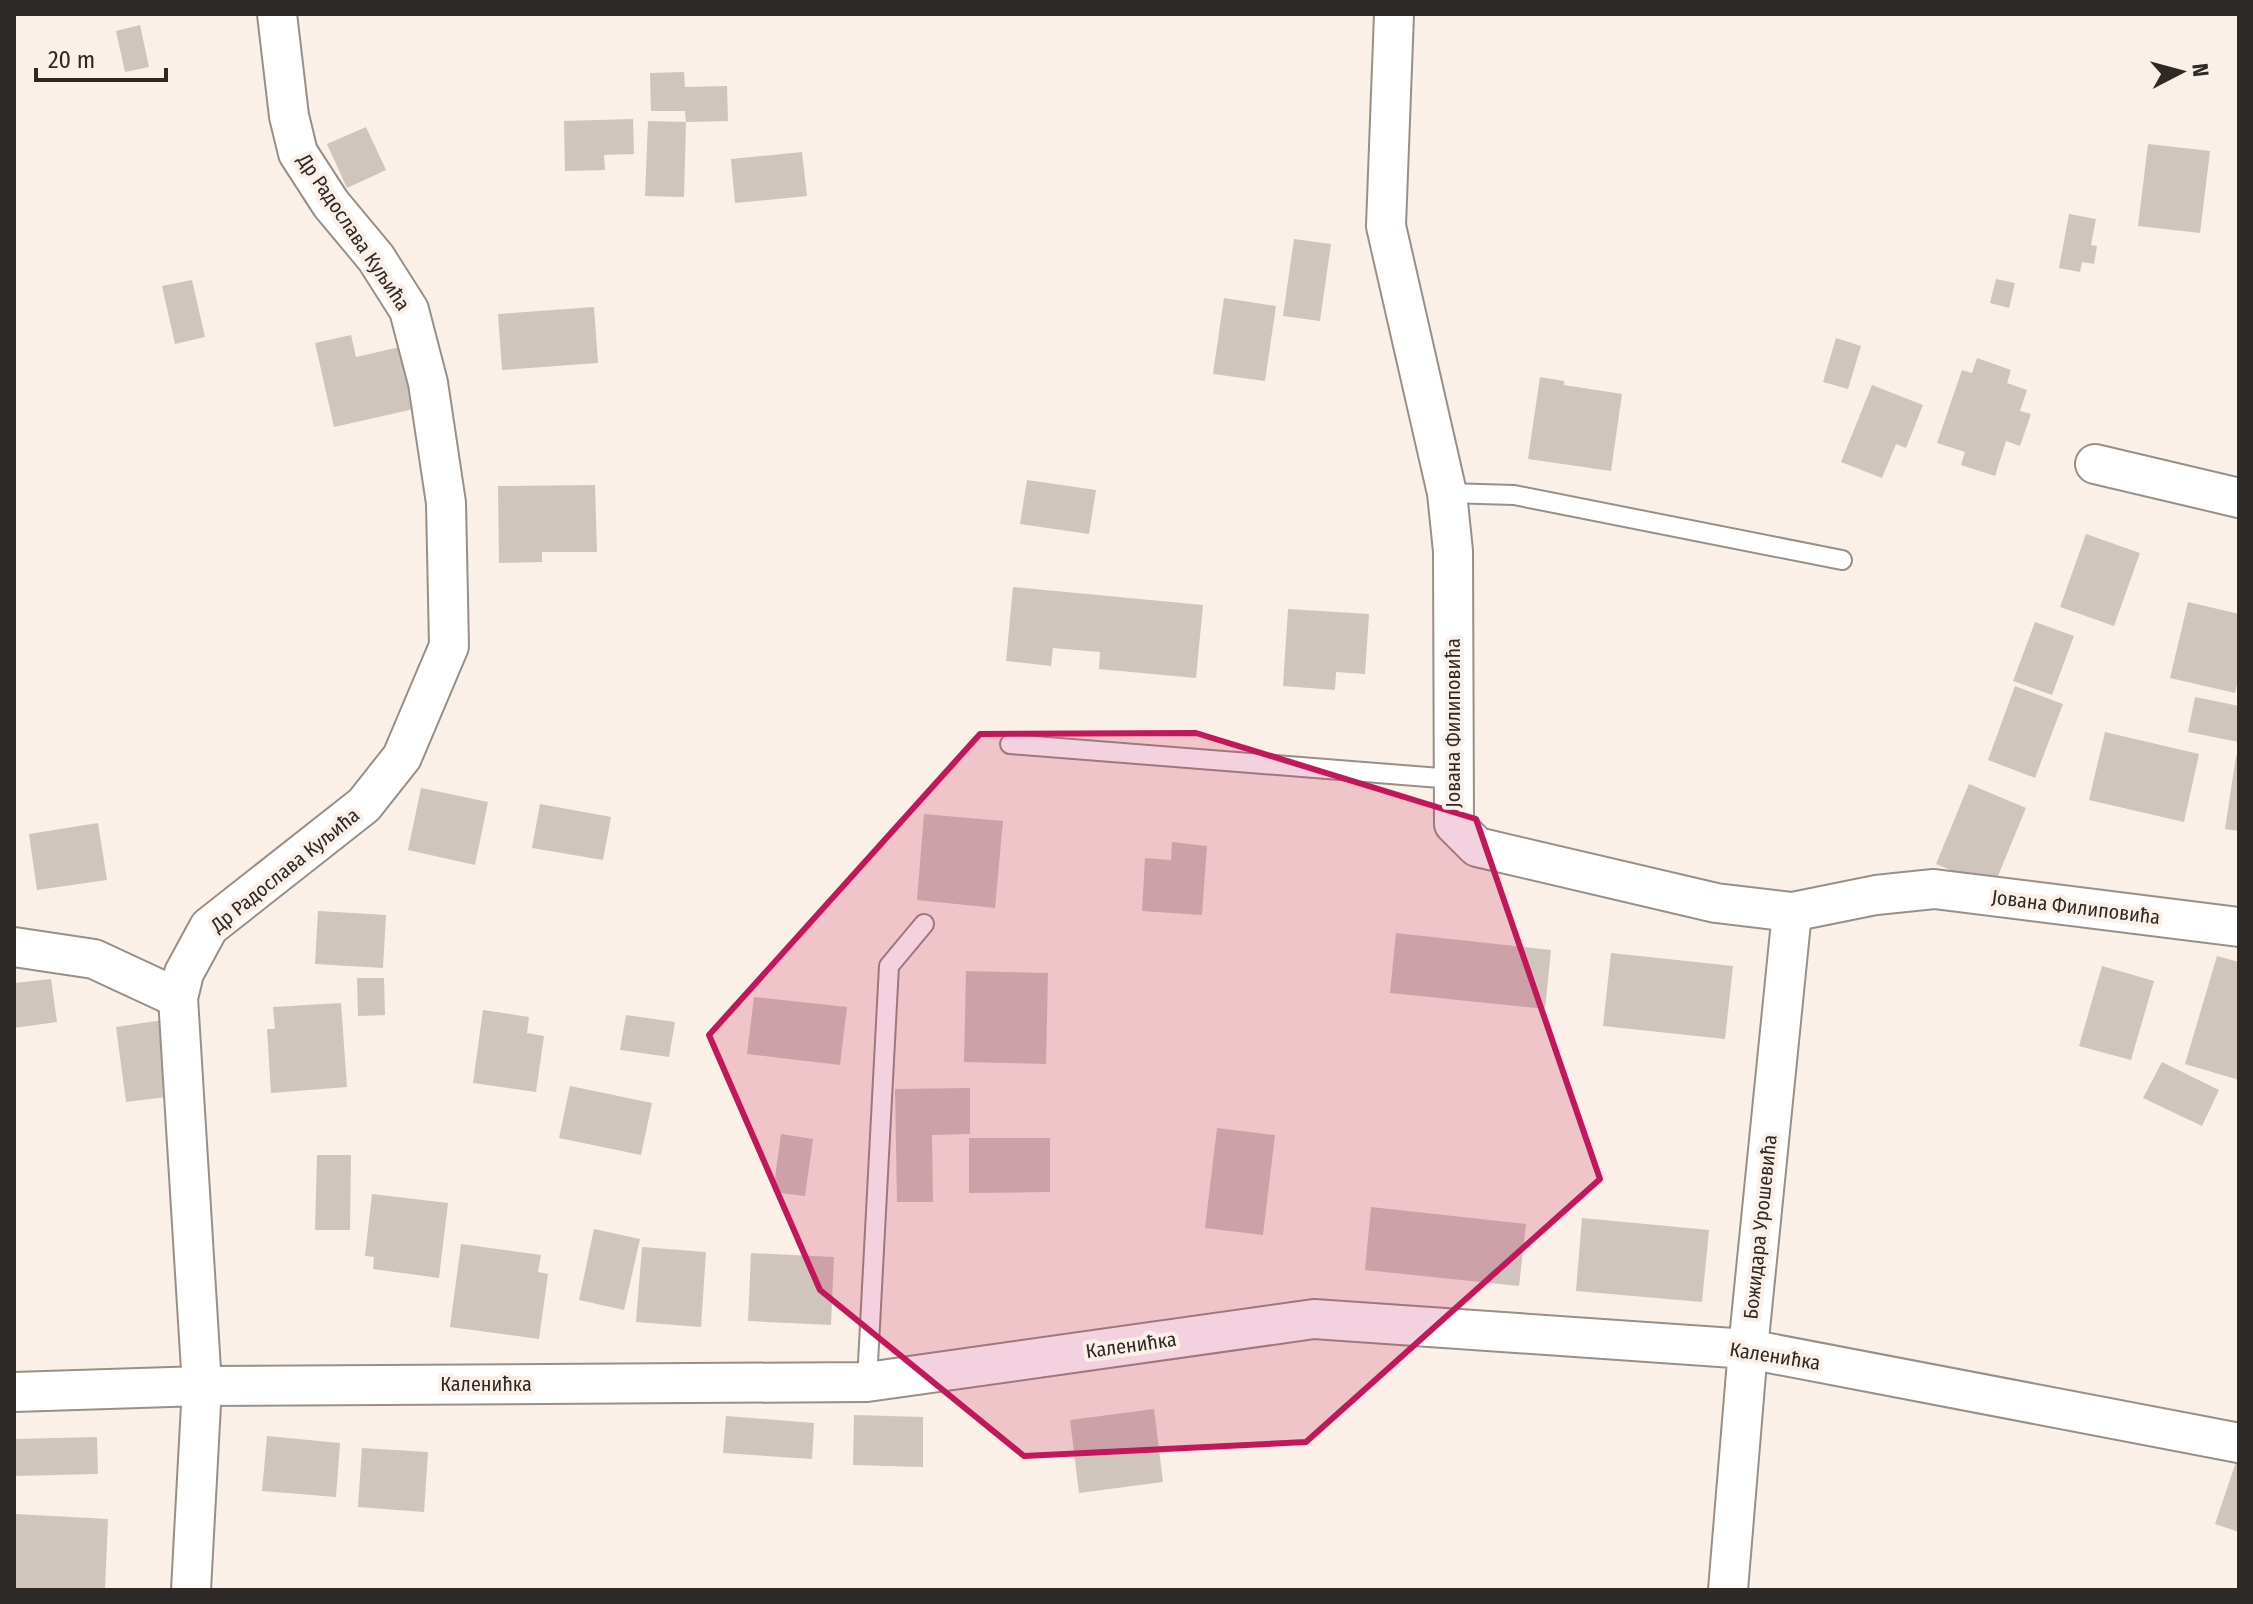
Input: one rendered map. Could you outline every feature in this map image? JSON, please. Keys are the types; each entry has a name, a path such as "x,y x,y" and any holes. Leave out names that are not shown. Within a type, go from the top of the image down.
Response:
{"street":[{"name":"Др Радослава Куљића","path":"191,1590 202,1386 178,998 184,973 209,927 364,805 402,757 449,646 446,503 428,383 409,310 376,258 331,204 298,153 289,116 277,14"},
{"name":"Јована Филиповића","path":"1394,14 1386,226 1447,493 1453,551 1454,824 1477,847 1716,903 1792,912 1876,895 1934,889 2239,927"},
{"path":"2095,464 2239,498"},
{"name":"Божидара Урошевића","path":"1728,1590 1748,1349 1792,912"},
{"path":"14,947 94,959 178,998"},
{"name":"Каленићка","path":"14,1392 202,1386 867,1382 1314,1319 1748,1349 2239,1443"}],"lane":[{"path":"1447,493 1514,495 1842,560"},
{"path":"1010,744 1453,779"},
{"path":"867,1382 889,966 924,924"}],"highlighted area":[{"path":"1196,733 1476,819 1600,1179 1306,1442 1024,1456 820,1290 709,1035 980,734"}],"building":[{"path":"140,25 149,67 125,72 116,31"},
{"path":"684,72 685,87 727,86 728,121 686,122 685,111 651,111 650,73"},
{"path":"633,119 634,154 604,155 605,170 565,171 564,121"},
{"path":"648,121 686,122 684,197 645,196"},
{"path":"366,127 386,170 347,188 327,144"},
{"path":"2148,144 2210,151 2200,233 2138,226"},
{"path":"802,152 807,196 735,203 731,159"},
{"path":"2069,214 2096,219 2091,245 2097,246 2094,264 2082,262 2080,272 2059,268"},
{"path":"1294,239 1331,244 1320,321 1283,316"},
{"path":"1996,279 2015,283 2009,308 1990,303"},
{"path":"192,280 205,337 175,344 162,286"},
{"path":"1224,298 1276,306 1265,381 1213,374"},
{"path":"594,307 598,363 502,370 498,314"},
{"path":"351,335 356,357 400,347 414,409 334,427 315,343"},
{"path":"1836,338 1861,346 1848,389 1823,382"},
{"path":"1977,358 2011,370 2007,383 2027,390 2020,411 2031,414 2020,446 2006,441 1995,476 1961,465 1965,452 1937,443 1962,370 1972,373"},
{"path":"1540,377 1564,381 1564,385 1622,394 1611,471 1528,459"},
{"path":"1872,385 1923,405 1906,448 1896,444 1882,478 1841,462"},
{"path":"1027,480 1096,490 1089,534 1020,524"},
{"path":"595,485 597,552 542,552 542,562 499,563 498,486"},
{"path":"2086,534 2140,553 2114,626 2060,607"},
{"path":"1013,587 1203,605 1196,678 1099,669 1100,652 1053,648 1051,666 1006,661"},
{"path":"2188,602 2239,614 2239,675 2235,693 2170,678"},
{"path":"1288,609 1369,614 1365,674 1336,672 1335,690 1283,686"},
{"path":"2035,622 2074,636 2052,695 2013,681"},
{"path":"2015,686 2063,704 2035,778 1988,760"},
{"path":"2195,697 2239,706 2239,742 2188,732"},
{"path":"2105,732 2199,754 2184,822 2089,800"},
{"path":"2236,756 2239,757 2239,831 2225,829"},
{"path":"1969,784 2026,808 1993,888 1936,864"},
{"path":"421,788 488,802 475,865 408,850"},
{"path":"540,804 611,817 603,860 532,848"},
{"path":"924,814 1003,821 995,908 917,900"},
{"path":"98,823 107,880 37,890 29,834"},
{"path":"1172,842 1207,846 1202,915 1142,911 1145,858 1171,860"},
{"path":"318,911 386,915 383,968 315,964"},
{"path":"1396,933 1551,950 1545,1009 1390,993"},
{"path":"1611,953 1733,966 1725,1039 1603,1026"},
{"path":"2217,956 2239,962 2239,1080 2185,1064"},
{"path":"2102,966 2154,981 2131,1060 2079,1046"},
{"path":"966,971 1048,973 1046,1064 964,1062"},
{"path":"357,978 384,978 385,1015 358,1016"},
{"path":"51,979 57,1022 14,1028 14,983"},
{"path":"754,997 847,1007 840,1065 747,1054"},
{"path":"341,1003 347,1087 271,1093 267,1029 275,1029 273,1007"},
{"path":"483,1010 529,1017 527,1033 544,1036 536,1092 473,1083"},
{"path":"626,1015 675,1022 669,1057 620,1050"},
{"path":"163,1020 174,1096 126,1102 116,1027"},
{"path":"2162,1062 2219,1090 2202,1126 2143,1098"},
{"path":"570,1086 652,1103 641,1155 559,1138"},
{"path":"970,1088 970,1134 932,1135 933,1202 897,1202 895,1089"},
{"path":"1217,1128 1275,1135 1263,1235 1205,1228"},
{"path":"781,1134 813,1139 805,1196 773,1192"},
{"path":"969,1138 1050,1138 1050,1192 969,1193"},
{"path":"317,1155 351,1155 350,1230 315,1230"},
{"path":"372,1194 448,1203 439,1278 373,1269 374,1257 365,1256"},
{"path":"1371,1207 1526,1224 1519,1286 1365,1270"},
{"path":"1582,1218 1709,1230 1702,1302 1576,1291"},
{"path":"594,1229 640,1239 624,1310 579,1300"},
{"path":"461,1244 541,1255 538,1272 548,1274 539,1339 450,1327"},
{"path":"642,1247 706,1252 701,1327 636,1322"},
{"path":"751,1253 834,1257 831,1325 748,1321"},
{"path":"1154,1409 1163,1482 1079,1493 1070,1420"},
{"path":"854,1415 923,1417 923,1467 853,1465"},
{"path":"726,1416 814,1423 812,1459 723,1453"},
{"path":"267,1436 340,1443 336,1497 262,1491"},
{"path":"97,1437 98,1474 14,1476 14,1439"},
{"path":"362,1448 428,1452 424,1512 358,1507"},
{"path":"2239,1453 2239,1532 2215,1524"},
{"path":"16,1514 108,1519 105,1590 14,1590"}]}
